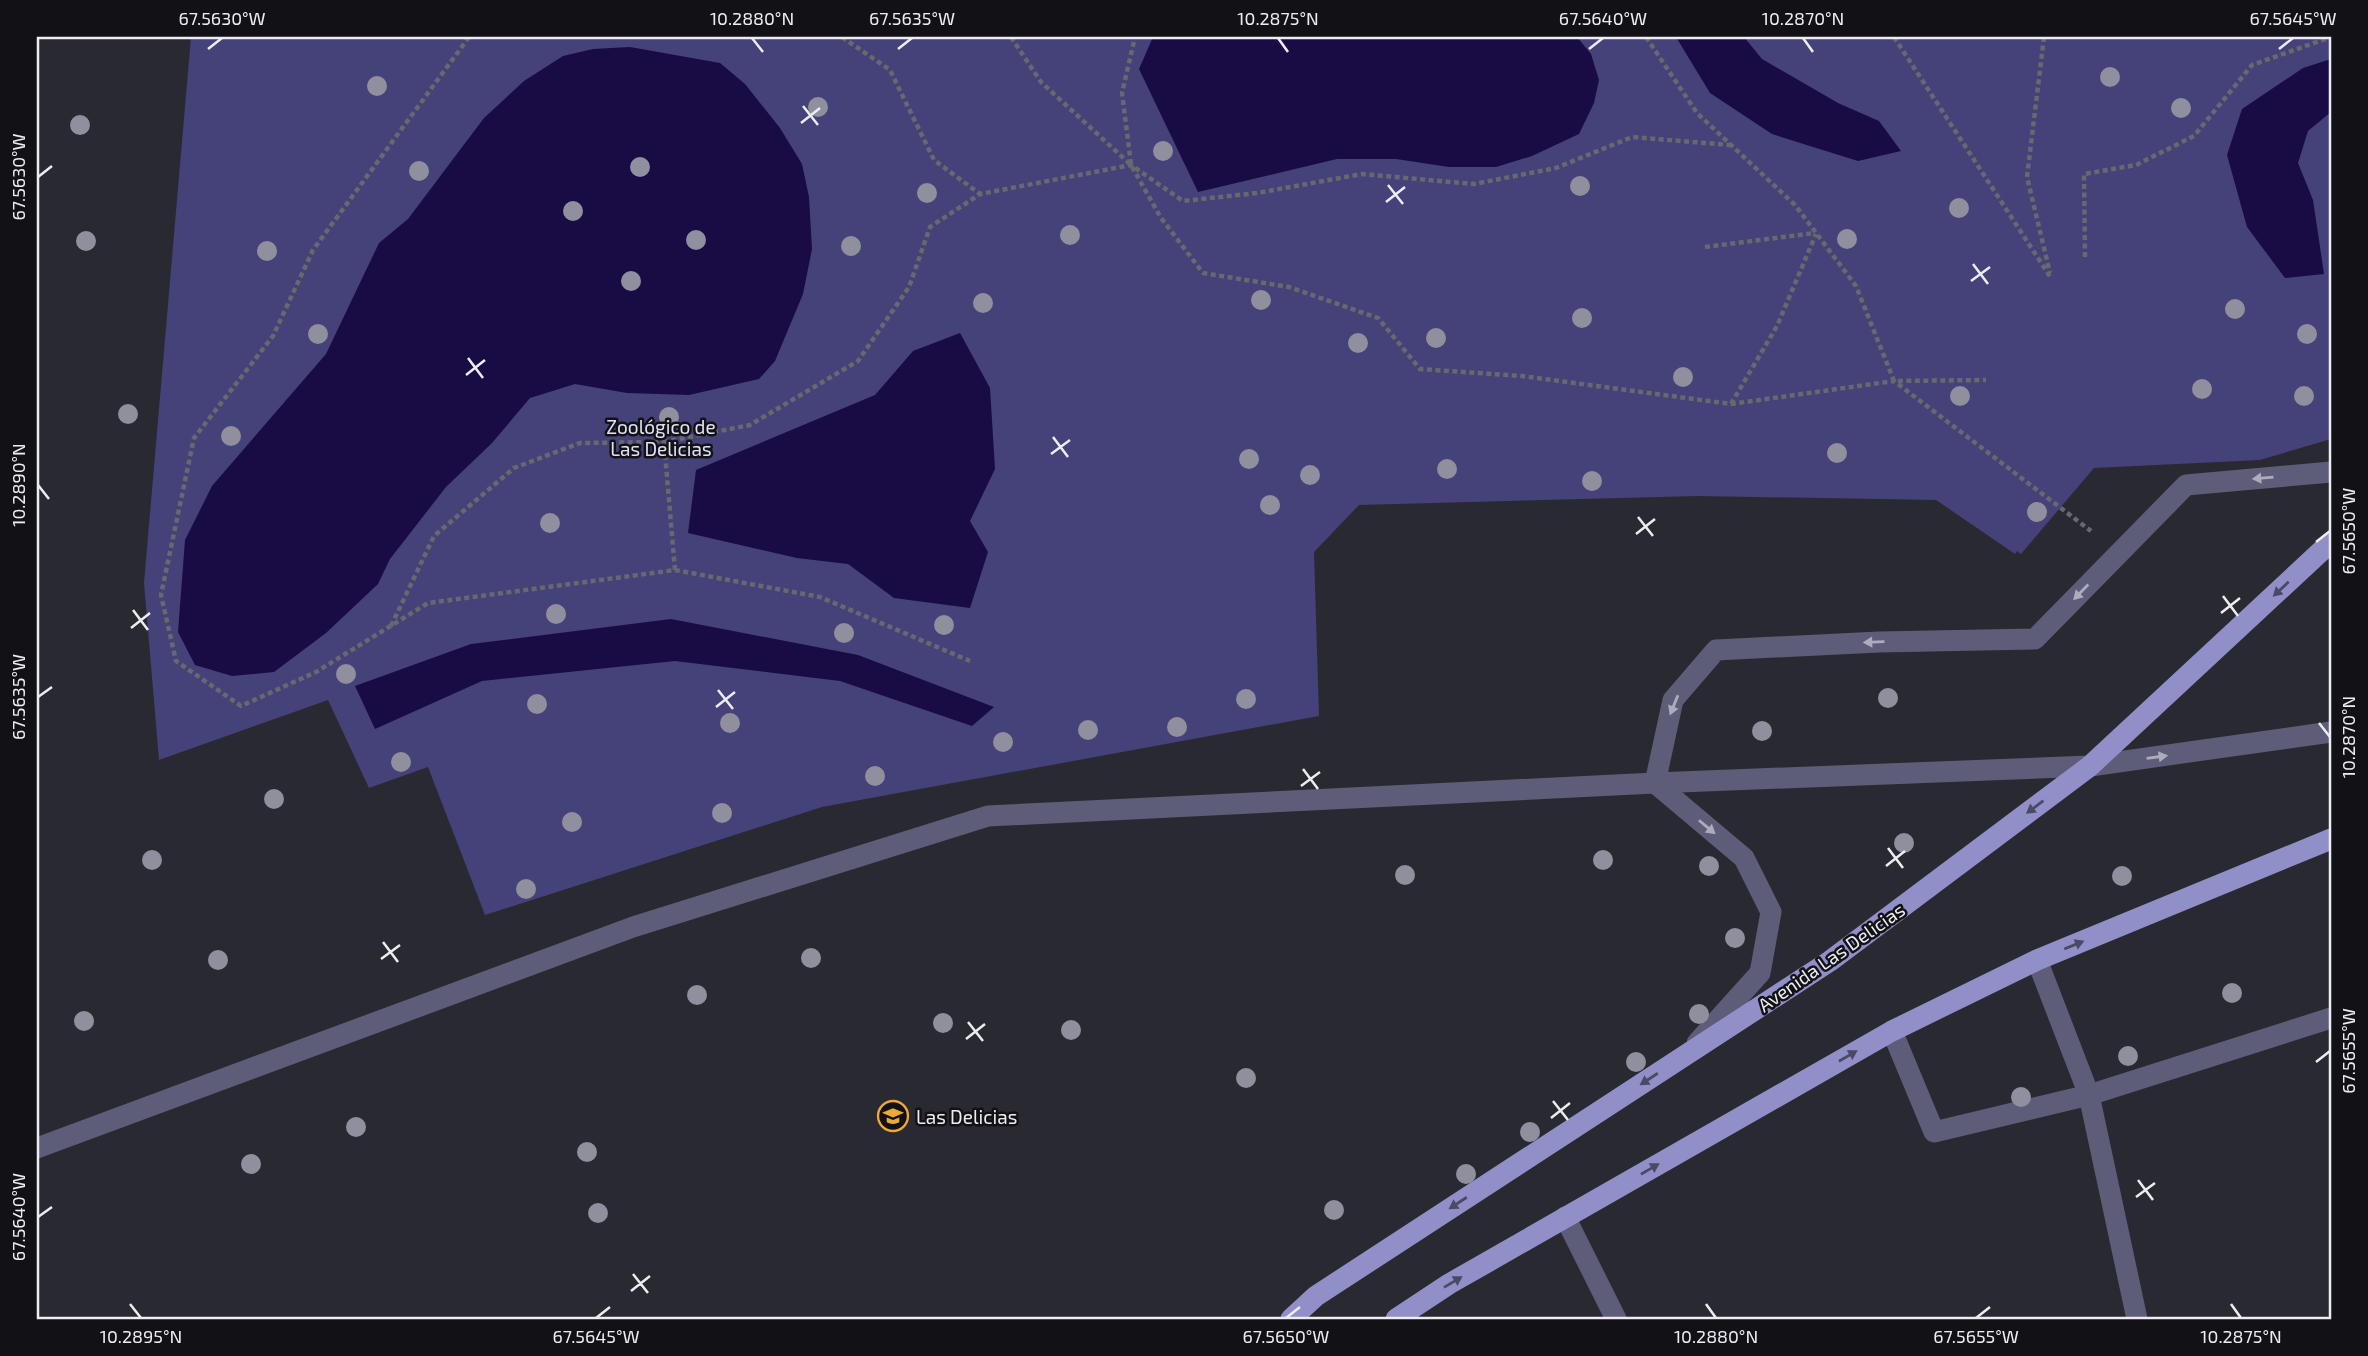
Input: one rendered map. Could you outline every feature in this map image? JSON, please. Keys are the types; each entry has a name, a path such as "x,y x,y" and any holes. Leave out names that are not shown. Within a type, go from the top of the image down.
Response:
{"main road":[{"name":"Avenida Las Delicias","path":"1291,1319 1316,1296 1830,961 2090,766 2331,542"},
{"path":"1395,1319 1449,1284 1892,1031 2037,960 2331,839"}],"street":[{"path":"1655,783 1672,701 1716,650 1879,642 2035,639 2186,485 2331,472"},
{"path":"37,1148 633,927 988,816 1655,783 2090,766 2331,732"},
{"path":"1655,783 1744,858 1771,912 1760,973 1685,1057"},
{"path":"2037,960 2089,1095 2137,1319"},
{"path":"1892,1031 1934,1132 2089,1095 2331,1018"},
{"path":"1565,1217 1616,1319"}],"path":[{"path":"469,37 313,250 273,336 194,438 161,595 176,661 241,706 316,672 428,603 675,570 820,597 970,661"},
{"path":"842,37 890,70 934,160 980,194"},
{"path":"1011,37 1041,82 1131,165 1183,201 1257,193 1362,174 1474,184 1556,168 1632,137 1730,145"},
{"path":"1135,37 1122,93 1131,165 1161,218 1203,273 1289,288 1378,318 1420,369 1522,376 1731,404 1894,381 1986,380"},
{"path":"1646,37 1696,113 1795,205 1856,286 1894,381 2119,553"},
{"path":"1894,37 2051,278 2027,177 2044,37"},
{"path":"2085,257 2084,174 2136,165 2194,136 2252,65 2331,37"},
{"path":"391,626 434,536 514,468 580,443 664,442 750,425 858,361 909,287 930,227 980,194 1131,165"},
{"path":"1731,404 1777,326 1816,233"},
{"path":"1705,247 1816,233"},
{"path":"664,442 675,570"}],"green space":[{"name":"Zoológico de Las Delicias","path":"191,37 2331,37 2331,439 2260,460 2094,468 2021,554 2017,551 2015,554 1936,500 1698,496 1359,505 1314,552 1319,716 822,807 485,915 428,767 369,788 328,700 159,760 144,583"}],"shaded area":[{"path":"1153,37 1577,37 1591,54 1599,80 1594,103 1579,134 1532,156 1496,167 1449,167 1396,159 1337,159 1198,192 1139,69"},
{"path":"1676,37 1744,37 1762,59 1838,103 1879,121 1901,151 1858,161 1772,134 1710,93"},
{"path":"630,47 720,63 745,84 780,128 802,164 809,197 812,249 803,294 775,361 759,379 689,395 627,393 575,384 530,398 492,443 446,487 390,559 378,584 326,633 274,672 232,676 195,665 178,632 185,540 212,486 326,354 379,243 408,219 484,118 524,81 563,56 593,49"},
{"path":"2331,59 2331,112 2308,131 2298,163 2313,200 2324,274 2285,278 2247,227 2227,155 2242,109 2303,68"},
{"path":"960,333 990,388 995,469 970,521 988,552 970,608 894,598 848,564 797,558 688,533 696,470 875,395 913,351"},
{"path":"671,619 858,655 994,707 972,726 840,681 675,661 482,681 375,729 355,686 471,644"}],"place":[{"name":"Las Delicias","path":"893,1116"}]}
